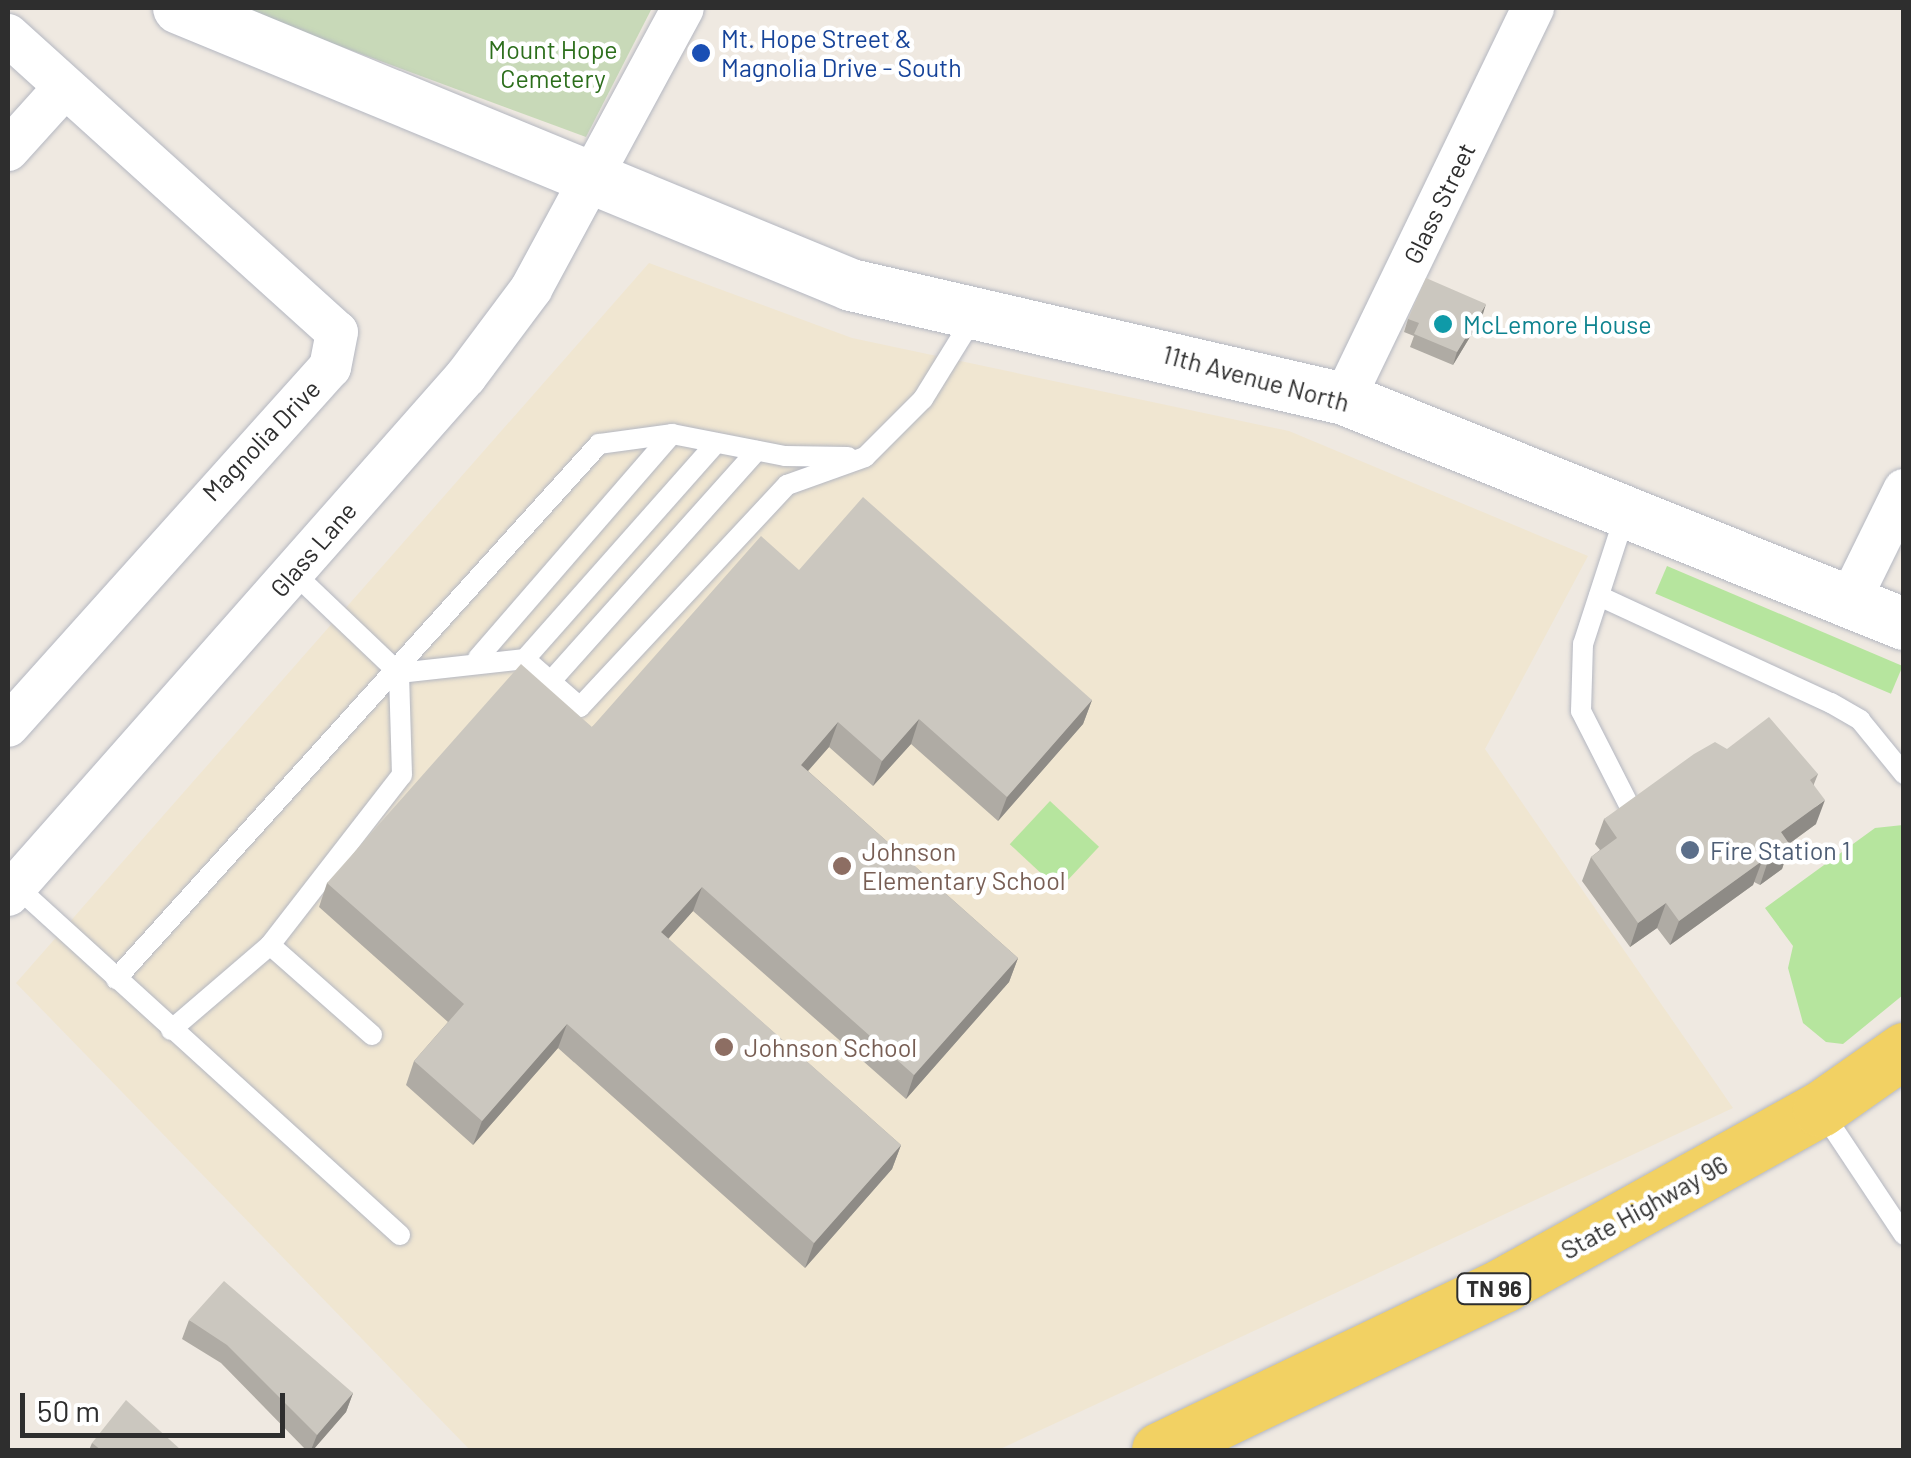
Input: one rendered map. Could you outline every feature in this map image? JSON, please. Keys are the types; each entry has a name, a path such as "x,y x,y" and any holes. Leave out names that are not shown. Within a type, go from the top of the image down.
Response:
{"main road":[{"name":"State Highway 96","path":"1158,1450 1505,1284 1820,1109 1904,1050"}],"street":[{"path":"179,8 592,184"},
{"name":"Glass Lane","path":"12,891 466,376 592,184 684,8"},
{"name":"Glass Street","path":"1344,399 1534,8"},
{"name":"Magnolia Drive","path":"8,35 337,332 330,367 156,550 8,726"},
{"path":"8,150 64,88"},
{"name":"11th Avenue North","path":"592,184 851,284 1344,399 1904,624"},
{"path":"1848,602 1904,490"}],"lane":[{"path":"398,673 478,658 526,659 580,707 787,485 865,458 924,399 977,312"},
{"path":"116,979 398,673 599,444 672,434 756,451 865,458"},
{"path":"478,658 672,434"},
{"path":"526,659 716,443"},
{"path":"551,681 756,451"},
{"path":"1626,512 1584,644 1581,710 1634,815"},
{"path":"172,1030 270,945 402,775 398,673 293,572"},
{"path":"1599,596 1831,703 1860,720 1904,774"},
{"path":"12,891 400,1234"},
{"path":"270,945 372,1035"},
{"path":"1820,1109 1904,1235"}],"shaded area":[{"name":"Johnson Elementary School","path":"649,263 852,338 1289,431 1588,556 1485,749 1733,1108 998,1450 470,1450 16,983"}],"green space":[{"name":"Mount Hope Cemetery","path":"237,8 652,8 586,137"},
{"path":"1667,566 1903,666 1891,694 1655,594"},
{"path":"1050,801 1099,847 1059,890 1010,844"},
{"path":"1903,825 1903,995 1843,1044 1826,1042 1803,1023 1788,968 1793,946 1765,908 1875,828"}],"building":[{"name":"McLemore House","path":"1426,278 1486,304 1457,352 1414,334 1419,323 1408,319"},
{"path":"863,497 1092,700 1007,797 919,719 882,761 838,722 801,765 1018,958 914,1075 702,887 661,932 901,1145 814,1243 567,1024 482,1121 414,1061 464,1004 327,883 521,664 592,727 761,536 799,570"},
{"name":"Fire Station 1","path":"1769,717 1818,774 1810,780 1825,800 1781,832 1790,845 1768,861 1756,853 1762,861 1679,921 1666,903 1638,923 1591,857 1617,838 1604,819 1694,754 1715,742 1727,749"},
{"path":"224,1281 353,1393 317,1435 227,1345 189,1320"},
{"path":"126,1400 181,1450 101,1450 92,1443"}],"place":[{"name":"Mt. Hope Street & Magnolia Drive - South","path":"701,53"},
{"name":"McLemore House","path":"1443,324"},
{"name":"Fire Station 1","path":"1690,850"},
{"name":"Johnson Elementary School","path":"842,866"},
{"name":"Johnson School","path":"724,1047"}]}
